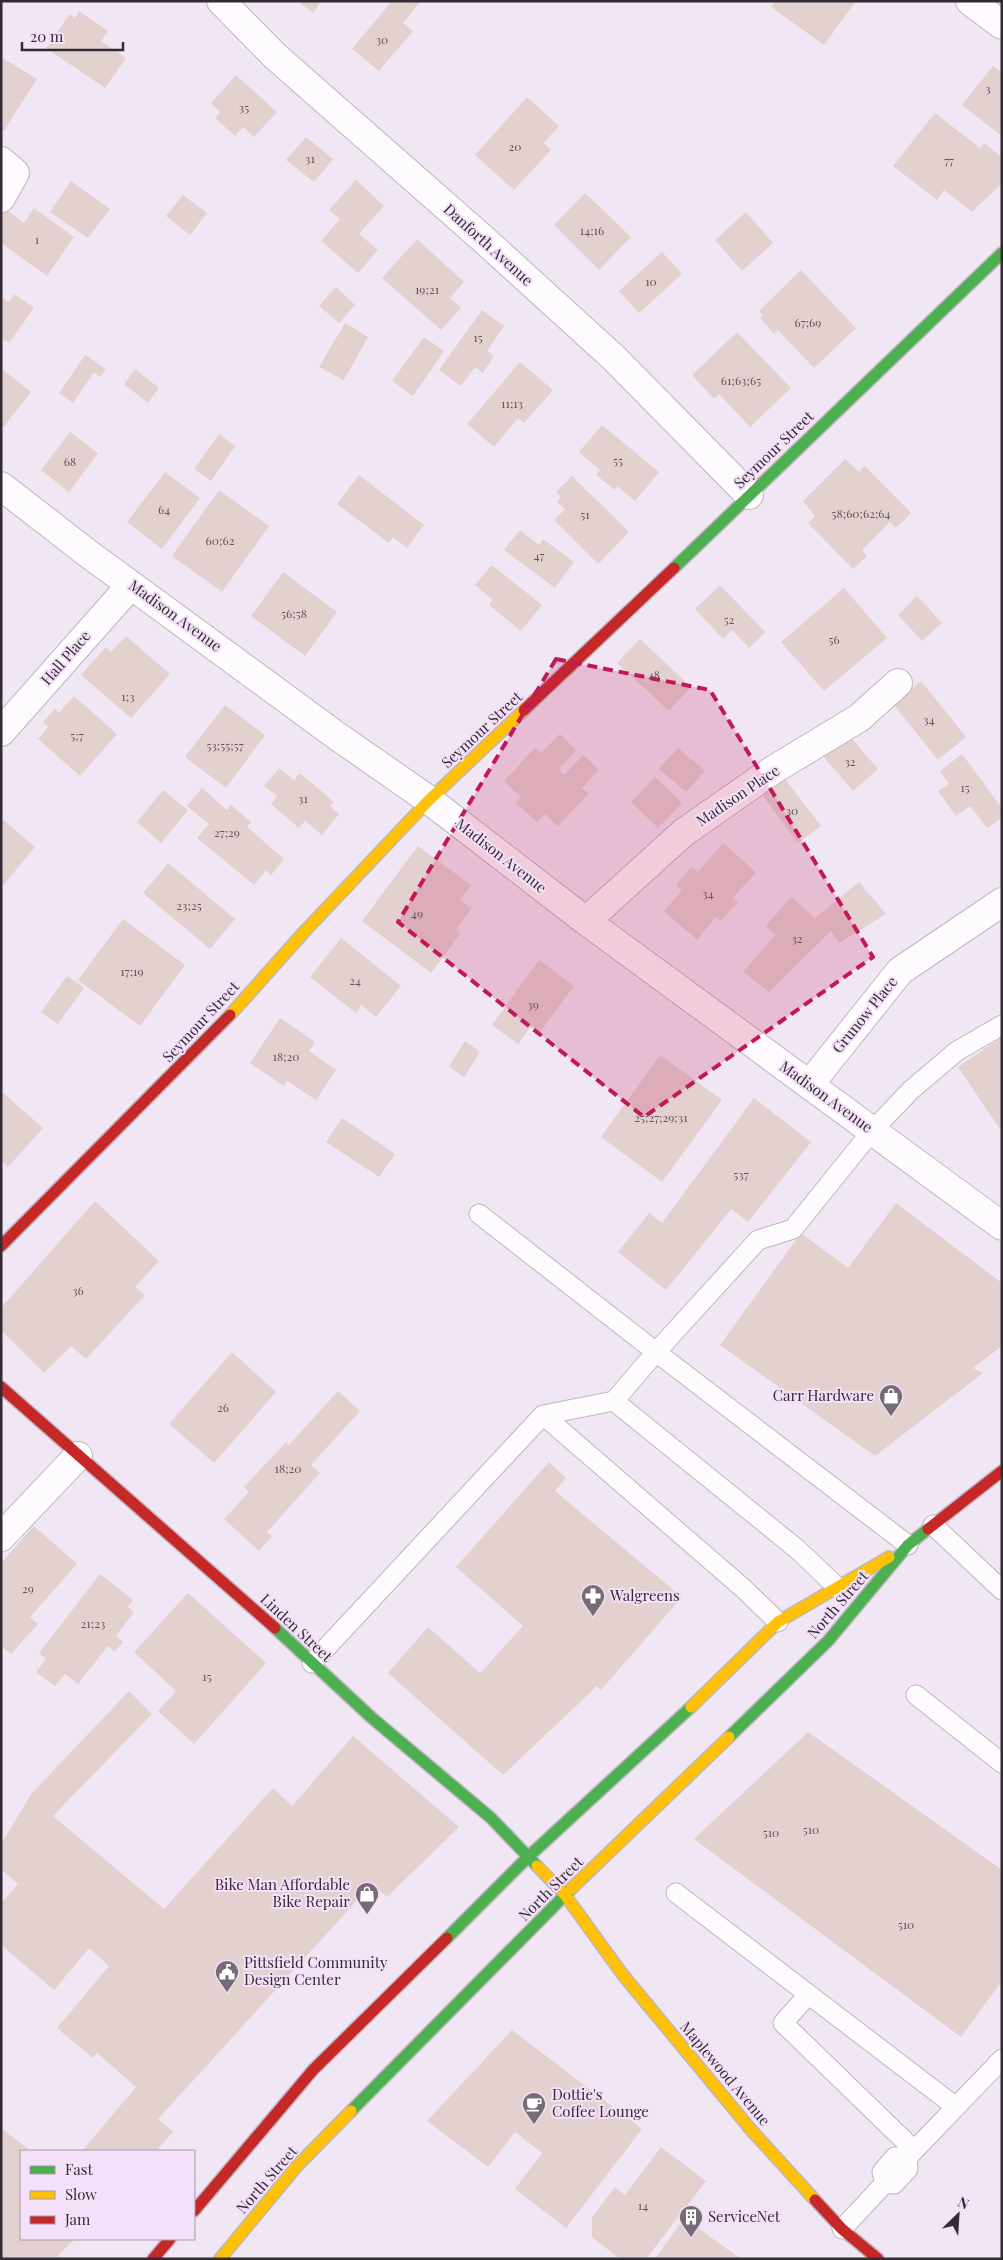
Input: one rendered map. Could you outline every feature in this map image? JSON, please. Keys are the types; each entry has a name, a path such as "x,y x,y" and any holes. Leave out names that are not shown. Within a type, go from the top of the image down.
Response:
{"street":[{"name":"Danforth Avenue","path":"221,1 275,56 482,238 614,358 749,495"},
{"path":"970,1 1002,25"},
{"path":"1,161 15,173 1,198"},
{"name":"Seymour Street","path":"1,1246 231,1014 304,930 429,800 616,624 1002,253"},
{"name":"Madison Avenue","path":"1,486 337,736 429,800 586,921 1002,1226"},
{"name":"Hall Place","path":"1,732 131,584"},
{"name":"Madison Place","path":"586,921 683,833 773,770 859,718 898,682"},
{"name":"Grunow Place","path":"809,1085 900,971 1002,902"},
{"name":"Linden Street","path":"1,1386 78,1456 250,1605 372,1718 491,1818 565,1895"},
{"path":"1,1537 78,1456"},
{"name":"North Street","path":"195,2210 313,2070 528,1857 667,1730 778,1622 908,1546 1002,1471"},
{"name":"North Street","path":"220,2259 297,2166 565,1895 828,1641 908,1546"},
{"name":"Maplewood Avenue","path":"565,1895 623,1975 752,2131 842,2229 878,2259"},
{"path":"153,2259 169,2240"}],"lane":[{"path":"312,1663 543,1415 614,1401 758,1240 793,1229 872,1131 911,1090 956,1051 1002,1025"},
{"path":"479,1214 908,1546"},
{"path":"614,1401 797,1549 838,1588"},
{"path":"543,1415 744,1588 778,1622"},
{"path":"933,1525 1002,1590"},
{"path":"916,1695 1002,1763"},
{"path":"676,1893 956,2107"},
{"path":"808,1995 783,2023 910,2154"},
{"path":"842,2229 885,2184 882,2172 895,2157 910,2154 1002,2059"}],"highlighted area":[{"path":"556,659 710,690 873,957 644,1117 398,922"}],"building":[{"path":"298,1 321,1 313,13"},
{"path":"392,1 421,1 403,23 413,31 379,71 352,49"},
{"path":"776,1 856,1 824,45 771,7"},
{"path":"79,11 108,31 101,41 126,58 105,88 46,48 70,14 75,18"},
{"path":"1,57 37,79 3,132 1,131"},
{"path":"993,66 1002,73 1002,136 962,105"},
{"path":"236,75 277,112 254,137 243,127 235,136 215,118 220,112 211,103"},
{"path":"527,97 559,126 544,143 551,150 514,190 475,155"},
{"path":"935,113 980,148 984,143 1002,157 1002,183 972,212 944,190 937,200 893,166"},
{"path":"306,137 333,159 314,182 286,160"},
{"path":"356,180 384,206 359,234 378,250 358,273 321,241 340,219 329,210"},
{"path":"71,181 110,209 88,238 50,212"},
{"path":"585,193 631,237 599,270 554,225"},
{"path":"183,195 207,213 190,235 166,216"},
{"path":"34,208 74,237 47,276 1,243 1,216 6,209 24,223"},
{"path":"746,212 773,243 742,271 715,240"},
{"path":"417,239 464,282 450,298 461,308 441,330 382,278"},
{"path":"662,252 682,274 639,313 619,291"},
{"path":"801,270 856,328 814,368 778,330 774,334 760,318 763,315 759,311"},
{"path":"336,287 355,305 339,323 319,306"},
{"path":"14,294 34,308 9,343 1,338 1,297 9,302"},
{"path":"482,310 504,326 487,351 494,356 483,373 475,367 461,386 439,370"},
{"path":"345,323 368,337 344,380 319,367"},
{"path":"737,332 791,388 750,427 719,394 714,399 692,375"},
{"path":"424,337 444,351 413,396 392,381"},
{"path":"85,355 106,369 100,377 94,372 73,403 59,393"},
{"path":"520,362 553,390 524,423 518,418 494,447 467,424"},
{"path":"1,368 31,392 1,430"},
{"path":"135,369 159,388 148,403 124,384"},
{"path":"602,425 659,472 635,501 617,486 615,490 596,475 600,470 579,452"},
{"path":"70,432 98,453 69,492 41,470"},
{"path":"219,434 235,446 211,481 194,469"},
{"path":"845,459 859,472 865,466 911,513 896,528 890,522 862,550 867,556 853,569 808,523 815,516 803,501"},
{"path":"165,472 200,498 162,549 127,522"},
{"path":"359,475 424,525 407,548 393,537 389,543 337,504"},
{"path":"572,476 629,532 598,564 554,520 565,509 557,502 561,497 556,492"},
{"path":"219,490 269,526 222,592 172,556"},
{"path":"520,530 539,545 543,539 574,562 555,588 504,550"},
{"path":"492,565 542,605 521,631 489,605 493,600 475,585"},
{"path":"283,572 337,612 305,656 251,616"},
{"path":"720,585 765,632 749,648 732,630 723,639 695,609"},
{"path":"844,588 887,638 824,691 781,642"},
{"path":"917,596 942,623 922,641 898,615"},
{"path":"126,636 170,674 131,718 81,675 106,647 111,652"},
{"path":"640,639 691,687 669,711 617,663"},
{"path":"921,681 966,737 938,760 893,704"},
{"path":"74,696 117,734 80,776 38,739 48,727 43,722 55,709 59,713"},
{"path":"225,705 265,735 226,788 185,757"},
{"path":"847,733 878,769 853,791 822,755"},
{"path":"560,734 576,750 559,769 564,775 583,755 599,770 582,788 588,794 558,826 545,814 537,822 516,803 521,797 504,781 535,748 541,753"},
{"path":"678,748 705,771 686,792 659,769"},
{"path":"962,754 1002,808 1002,818 987,828 970,806 956,816 938,791 949,784 940,771"},
{"path":"279,768 294,780 300,773 334,802 330,806 339,814 322,835 305,821 299,828 271,804 277,796 264,786"},
{"path":"655,777 682,803 658,828 631,802"},
{"path":"785,779 821,826 798,843 763,796"},
{"path":"202,788 227,810 231,805 251,822 247,827 284,859 271,875 266,870 254,885 197,838 209,824 187,806"},
{"path":"163,790 188,810 161,843 137,822"},
{"path":"1,818 35,847 1,888"},
{"path":"723,843 756,872 733,898 738,902 721,921 716,917 697,940 664,911 682,890 676,885 691,867 698,872"},
{"path":"418,846 471,885 460,900 472,908 456,930 460,934 431,973 362,921"},
{"path":"168,863 235,919 210,949 143,893"},
{"path":"859,882 886,914 839,943 831,931 769,992 743,972 775,935 766,926 791,897 815,918"},
{"path":"123,919 185,965 140,1026 78,980"},
{"path":"341,938 401,986 376,1017 361,1005 356,1013 310,977"},
{"path":"539,960 574,986 540,1032 532,1025 518,1044 492,1025"},
{"path":"67,976 84,988 58,1024 41,1012"},
{"path":"280,1018 315,1042 309,1051 336,1070 316,1100 287,1081 284,1086 250,1063"},
{"path":"1002,1037 1002,1132 958,1067"},
{"path":"465,1041 480,1052 464,1077 449,1067"},
{"path":"660,1055 722,1100 662,1182 601,1137"},
{"path":"1,1091 43,1128 8,1167 1,1161"},
{"path":"754,1098 811,1142 748,1222 731,1209 666,1290 618,1252 649,1213 662,1223"},
{"path":"342,1118 395,1154 379,1177 326,1142"},
{"path":"95,1201 159,1261 135,1287 145,1295 86,1359 71,1346 44,1373 1,1330 1,1308"},
{"path":"896,1203 1002,1283 1002,1346 973,1368 983,1373 875,1456 720,1345 801,1233 848,1268"},
{"path":"232,1352 276,1392 214,1463 169,1424"},
{"path":"338,1391 360,1411 311,1465 320,1473 267,1532 272,1536 259,1551 224,1519 249,1492 244,1487 286,1442 289,1445"},
{"path":"549,1462 566,1478 555,1491 682,1597 601,1690 597,1686 503,1775 388,1673 428,1627 480,1673 523,1626 456,1567"},
{"path":"34,1526 77,1564 30,1617 38,1624 11,1654 1,1645 1,1593 4,1590 1,1588 1,1563"},
{"path":"100,1574 133,1600 128,1607 134,1612 116,1636 123,1642 115,1652 108,1646 78,1684 65,1674 55,1686 36,1672 46,1659 39,1653"},
{"path":"188,1593 266,1663 194,1744 158,1711 176,1691 134,1652"},
{"path":"129,1691 152,1714 53,1816 164,1909 273,1788 292,1806 353,1736 459,1827 387,1897 372,1884 158,2119 173,2132 157,2150 83,2150 136,2087 97,2053 93,2058 57,2028 109,1966 89,1948 54,1990 1,1945 1,1904 18,1884 1,1869 1,1844 32,1793"},
{"path":"808,1732 1002,1870 1002,1981 961,2037 694,1839"},
{"name":"Dottie's Coffee Lounge","path":"512,2030 642,2129 566,2228 515,2189 542,2153 515,2132 488,2167 427,2121"},
{"path":"1,2128 30,2150 20,2150 20,2240 73,2240 55,2259 1,2259"},
{"path":"661,2147 706,2181 646,2259 620,2259 592,2237 592,2217 615,2187 625,2195"},
{"name":"ServiceNet","path":"684,2218 741,2259 655,2259"}],"traffic: fast":[{"path":"674,568 1002,253"},
{"path":"729,1737 828,1641 908,1545 928,1529"},
{"path":"275,1628 372,1718 491,1818 537,1866"},
{"path":"447,1938 528,1857 691,1707"},
{"path":"351,2111 571,1889"}],"traffic: slow":[{"path":"230,1015 305,931 429,800 524,710"},
{"path":"691,1707 778,1622 889,1557"},
{"path":"571,1889 729,1737"},
{"path":"537,1866 565,1895 623,1975 752,2131 815,2200"},
{"path":"220,2259 297,2166 351,2111"}],"traffic: jam":[{"path":"524,710 674,568"},
{"path":"1,1246 230,1015"},
{"path":"1,1387 275,1628"},
{"path":"928,1529 1002,1471"},
{"path":"195,2210 313,2070 447,1938"},
{"path":"815,2200 842,2229 878,2259"},
{"path":"153,2259 169,2240"}],"place":[{"name":"Carr Hardware","path":"891,1417"},
{"name":"Walgreens","path":"593,1617"},
{"name":"Bike Man Affordable Bike Repair","path":"367,1915"},
{"name":"Pittsfield Community Design Center","path":"227,1993"},
{"name":"Dottie's Coffee Lounge","path":"534,2125"},
{"name":"ServiceNet","path":"691,2238"}]}
